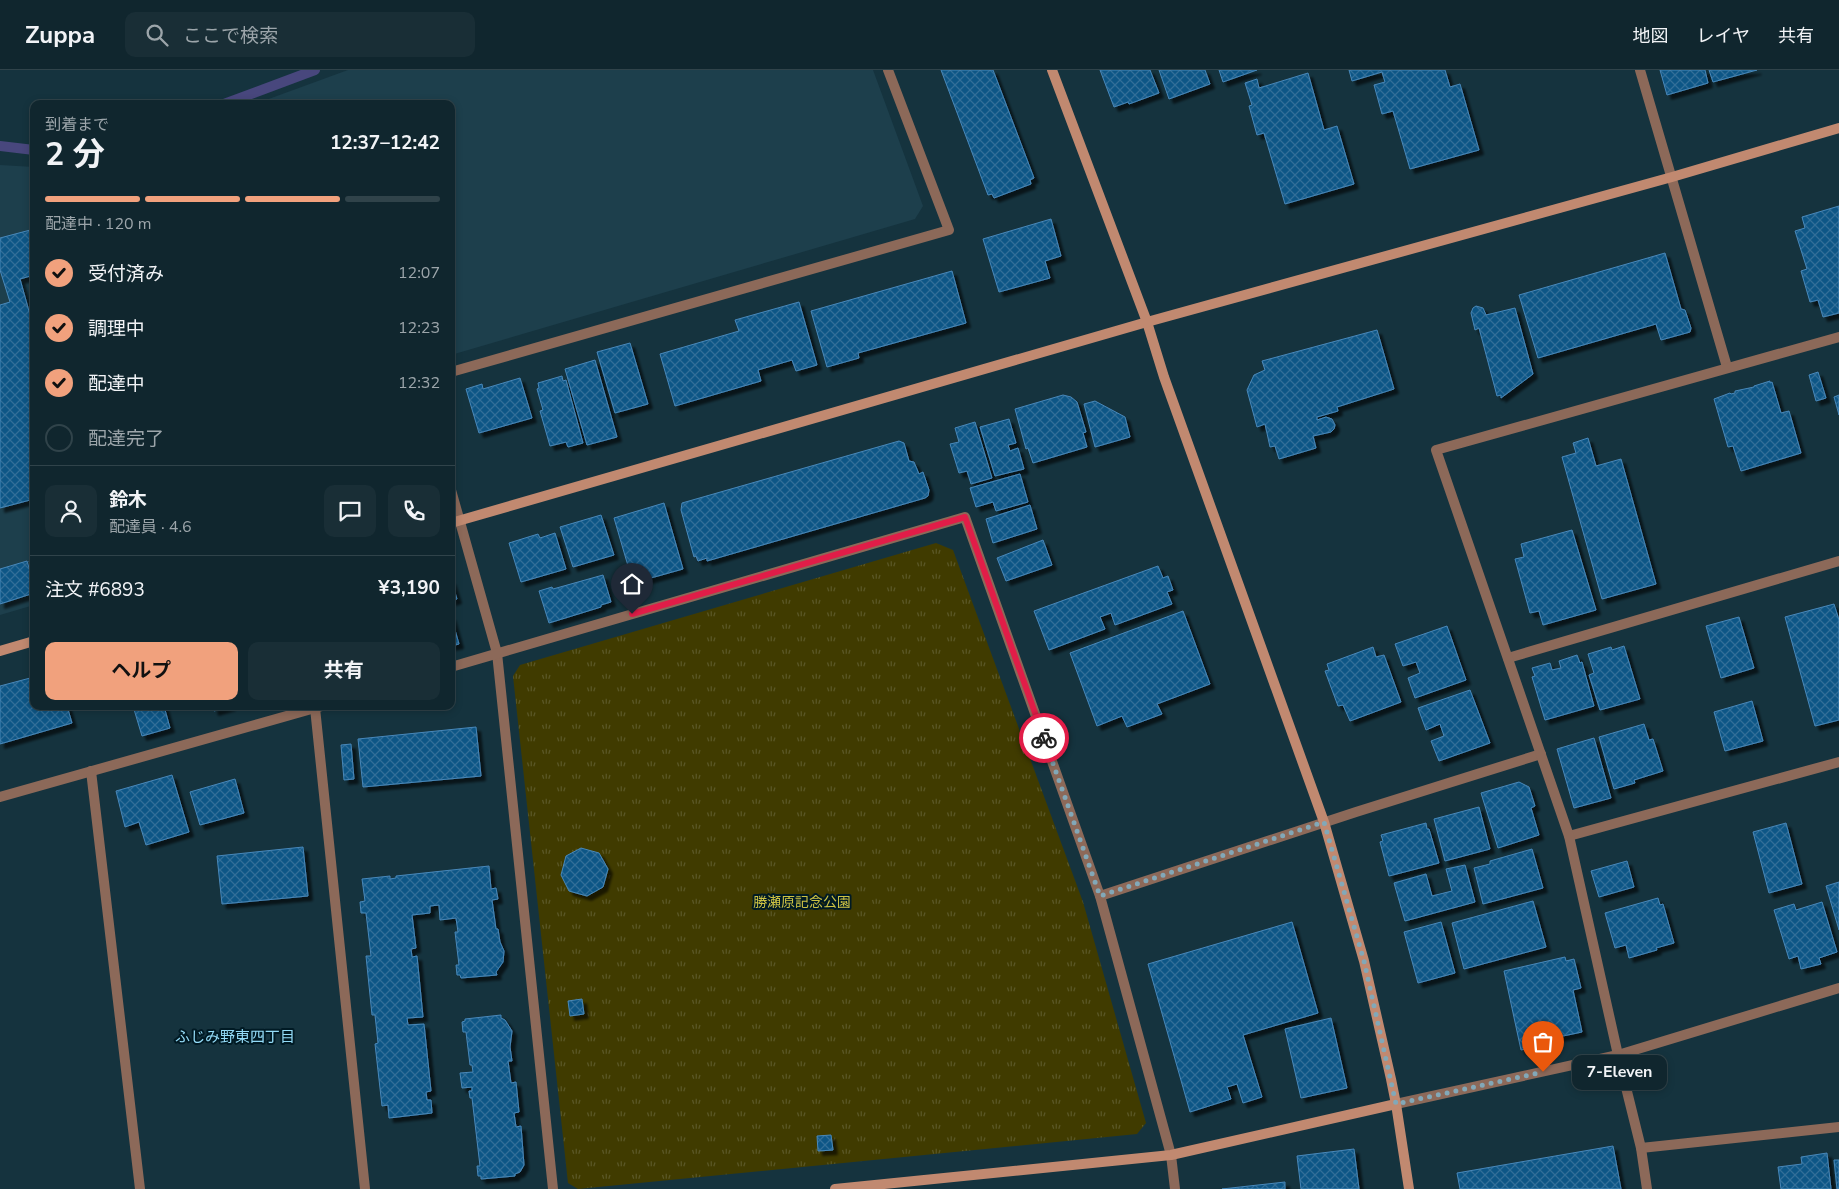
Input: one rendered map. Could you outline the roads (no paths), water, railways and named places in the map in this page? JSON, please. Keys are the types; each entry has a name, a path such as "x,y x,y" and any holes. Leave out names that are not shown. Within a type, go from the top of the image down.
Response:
{"street":[{"path":"455,371 949,230 888,70"},
{"path":"1052,70 1147,322 1164,377 1324,822 1364,961 1396,1104 1409,1189"},
{"path":"1640,70 1727,367"},
{"path":"553,1189 497,653 465,542 456,521 1147,322 1672,177 1839,128"},
{"path":"1647,1189 1641,1148 1569,836 1436,450 1839,337"},
{"path":"455,666 965,517 1100,896 1171,1156 1176,1189"},
{"path":"1508,658 1839,561"},
{"path":"0,651 30,642"},
{"path":"0,797 308,710"},
{"path":"319,710 365,1189"},
{"path":"1100,896 1324,822 1541,754"},
{"path":"1569,836 1839,762"},
{"path":"91,771 140,1189"},
{"path":"835,1189 1171,1156 1618,1055 1839,988"},
{"path":"1641,1148 1839,1127"}],"waterway":[{"path":"235,100 315,70"},
{"path":"0,146 30,150"}],"place":[{"name":"7-Eleven","path":"1543,1072"}],"district":[{"name":"ふじみ野東四丁目","path":"235,1037"}],"park label":[{"name":"勝瀬原記念公園","path":"802,902"}]}
